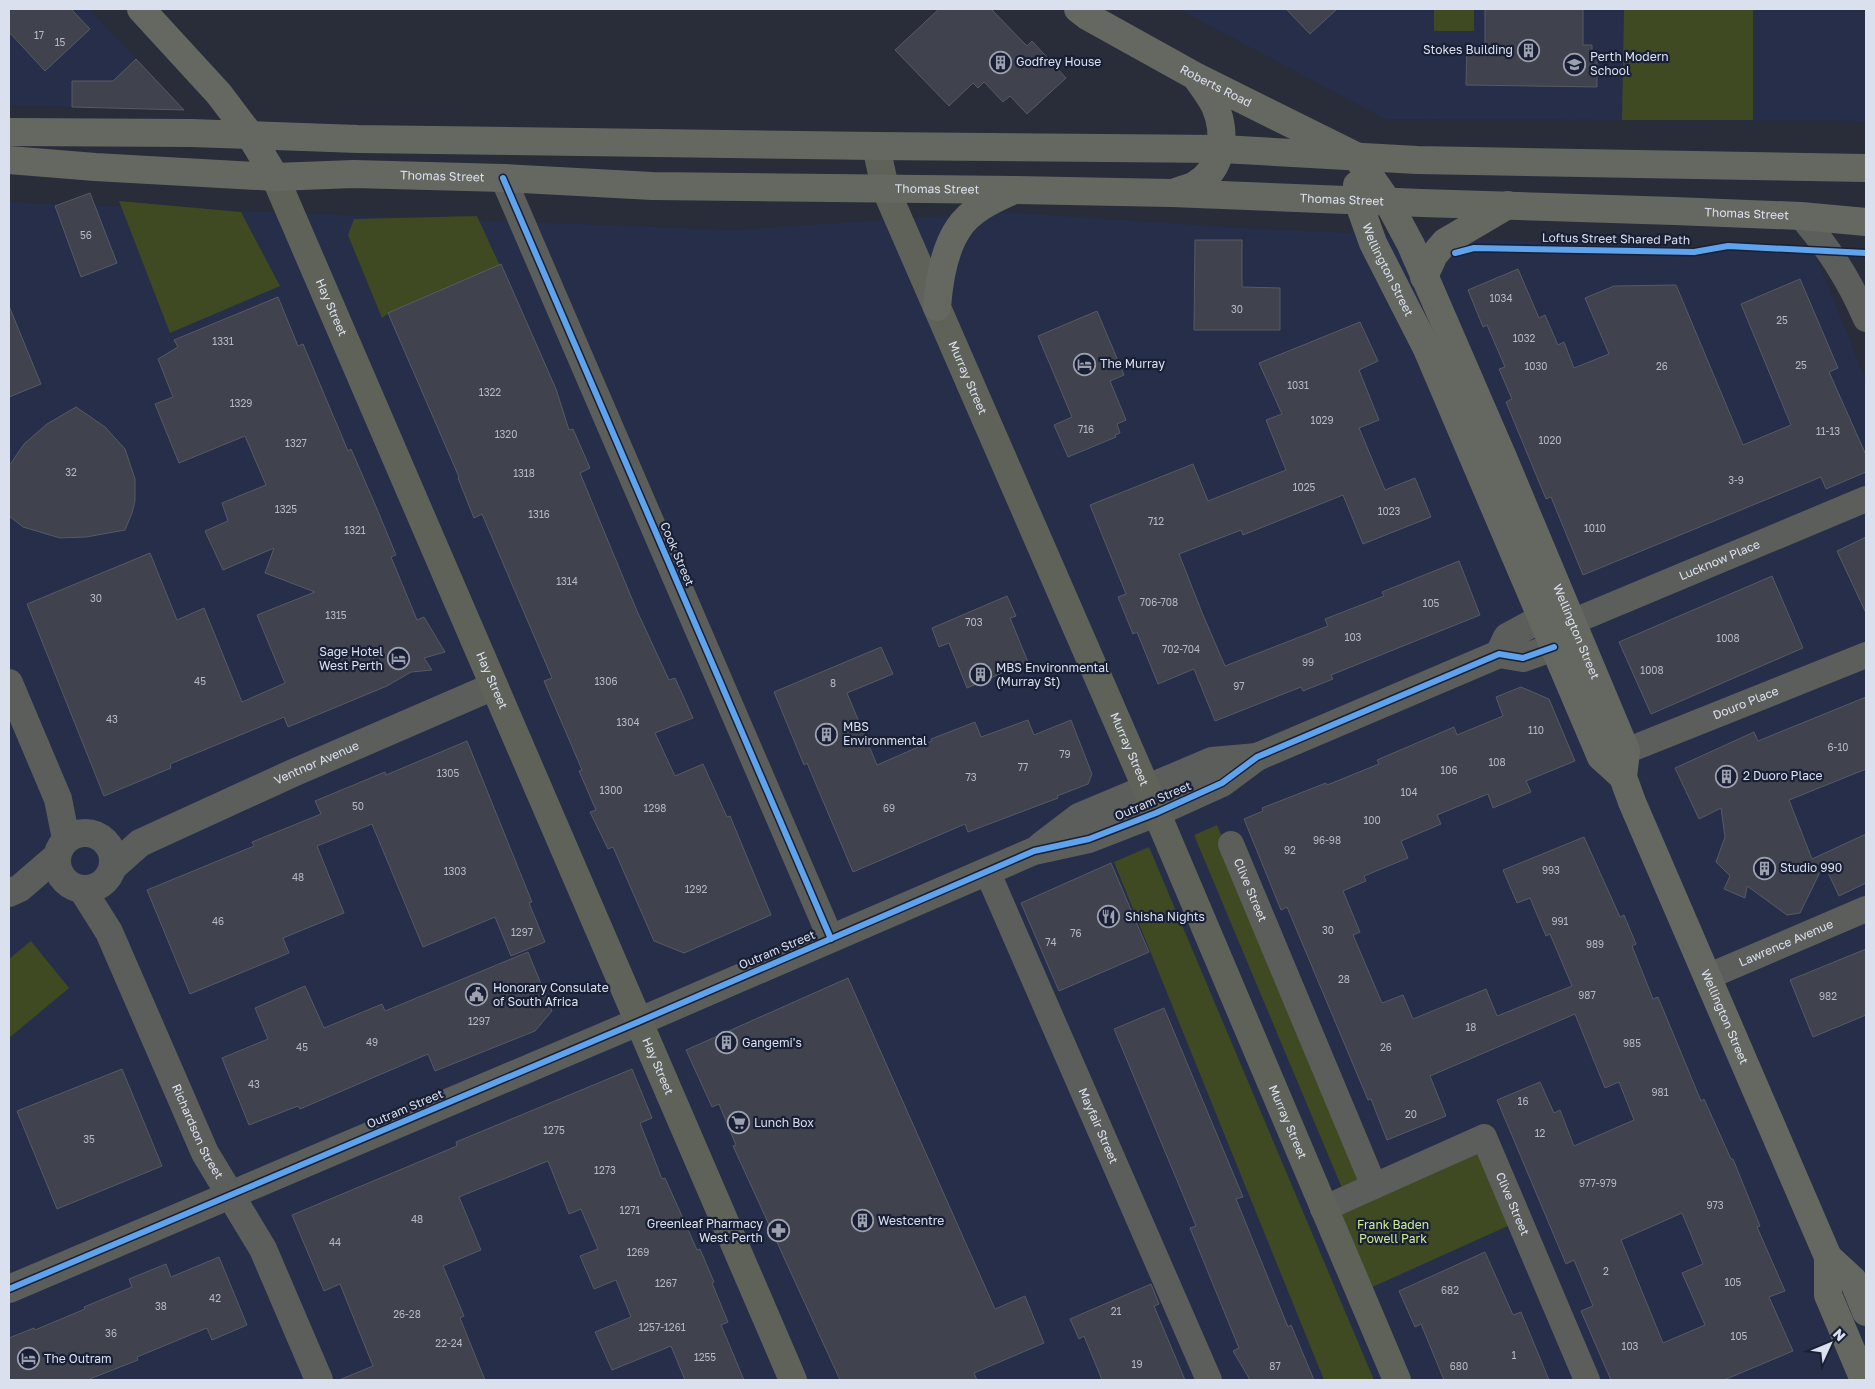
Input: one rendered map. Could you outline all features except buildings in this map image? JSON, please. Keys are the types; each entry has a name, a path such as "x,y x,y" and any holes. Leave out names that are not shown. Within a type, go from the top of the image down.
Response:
{"main road":[{"name":"Hay Street","path":"141,9 219,94 250,135 275,176 793,1380"},
{"name":"Roberts Road","path":"1078,9 1087,16 1195,76 1356,156"},
{"path":"1171,193 1195,184 1212,170 1222,149 1216,108 1195,76"},
{"path":"9,132 191,132 368,139 1222,149 1427,160 1866,168"},
{"name":"Murray Street","path":"876,146 885,188 1151,801 1397,1380"},
{"name":"Wellington Street","path":"1356,156 1358,201 1373,243 1427,349 1601,758 1623,777"},
{"name":"Wellington Street","path":"1356,156 1388,202 1402,228 1626,751 1623,777 1632,802 1828,1257 1828,1295 1864,1380"},
{"name":"Thomas Street","path":"9,160 142,170 275,176 354,174 503,178 652,186 1171,193 1802,216 1866,222"},
{"path":"937,307 939,284 958,228 968,217 981,208 1015,190"},
{"path":"1424,277 1434,255 1445,242 1510,205"},
{"name":"Wellington Street","path":"1828,1257 1853,1280 1866,1312"}],"street":[{"name":"Cook Street","path":"503,178 831,939"},
{"path":"1802,216 1829,250 1852,288 1866,318"},
{"name":"Lucknow Place","path":"1572,622 1866,499"},
{"path":"1542,618 1506,637 1499,654 1523,658 1554,646"},
{"name":"Outram Street","path":"9,1289 638,1022 1034,851 1079,817 1151,801 1212,761 1258,757 1499,654"},
{"name":"Douro Place","path":"1626,751 1866,655"},
{"path":"9,683 58,800 61,848 56,866 59,874 77,888"},
{"name":"Ventnor Avenue","path":"111,871 140,843 293,773 494,686"},
{"path":"14,891 97,886 111,871 112,851 99,836 58,800"},
{"path":"14,891 80,832 140,843"},
{"name":"Clive Street","path":"1231,844 1374,1186"},
{"name":"Richardson Street","path":"108,932 111,871"},
{"name":"Mayfair Street","path":"987,871 1209,1380"},
{"name":"Richardson Street","path":"77,888 108,932 204,1153 264,1250 319,1380"},
{"name":"Lawrence Avenue","path":"1707,977 1866,909"},
{"name":"Clive Street","path":"1323,1209 1484,1137 1587,1380"}],"shaded area":[{"path":"9,9 89,9 174,99 171,110 9,105"},
{"name":"Perth Modern School","path":"1178,9 1866,9 1866,121 1385,119"},
{"path":"9,202 733,230 1004,212 1243,228 1815,254 1866,380 1866,1380 9,1380"}],"green space":[{"path":"1434,9 1474,9 1474,31 1434,31"},
{"path":"1624,9 1753,9 1753,120 1622,120"},
{"path":"119,201 241,212 280,286 170,333"},
{"path":"477,216 501,268 389,313 382,318 348,235 354,219"},
{"path":"1217,825 1364,1178 1342,1188 1194,835"},
{"path":"1149,847 1374,1380 1324,1380 1114,862"},
{"path":"31,941 69,988 9,1038 9,959"},
{"name":"Frank Baden Powell Park","path":"1478,1148 1510,1225 1368,1289 1335,1211"}],"cycle path":[{"path":"503,178 831,939"},
{"name":"Loftus Street Shared Path","path":"1455,253 1474,248 1694,252 1728,246 1866,253"},
{"path":"9,1289 638,1022 1034,851 1089,839 1156,813 1222,783 1257,757 1499,654 1523,658 1554,647"}],"place":[{"name":"Stokes Building","path":"1529,50"},
{"name":"Godfrey House","path":"1000,62"},
{"name":"Perth Modern School","path":"1574,64"},
{"name":"The Murray","path":"1084,364"},
{"name":"Sage Hotel West Perth","path":"399,659"},
{"name":"MBS Environmental (Murray St)","path":"980,675"},
{"name":"MBS Environmental","path":"827,734"},
{"name":"2 Duoro Place","path":"1727,776"},
{"name":"Studio 990","path":"1764,868"},
{"name":"Shisha Nights","path":"1109,917"},
{"name":"Honorary Consulate of South Africa","path":"477,995"},
{"name":"Gangemi's","path":"726,1043"},
{"name":"Lunch Box","path":"738,1123"},
{"name":"Westcentre","path":"862,1221"},
{"name":"Greenleaf Pharmacy West Perth","path":"779,1231"},
{"name":"The Outram","path":"28,1359"}]}
